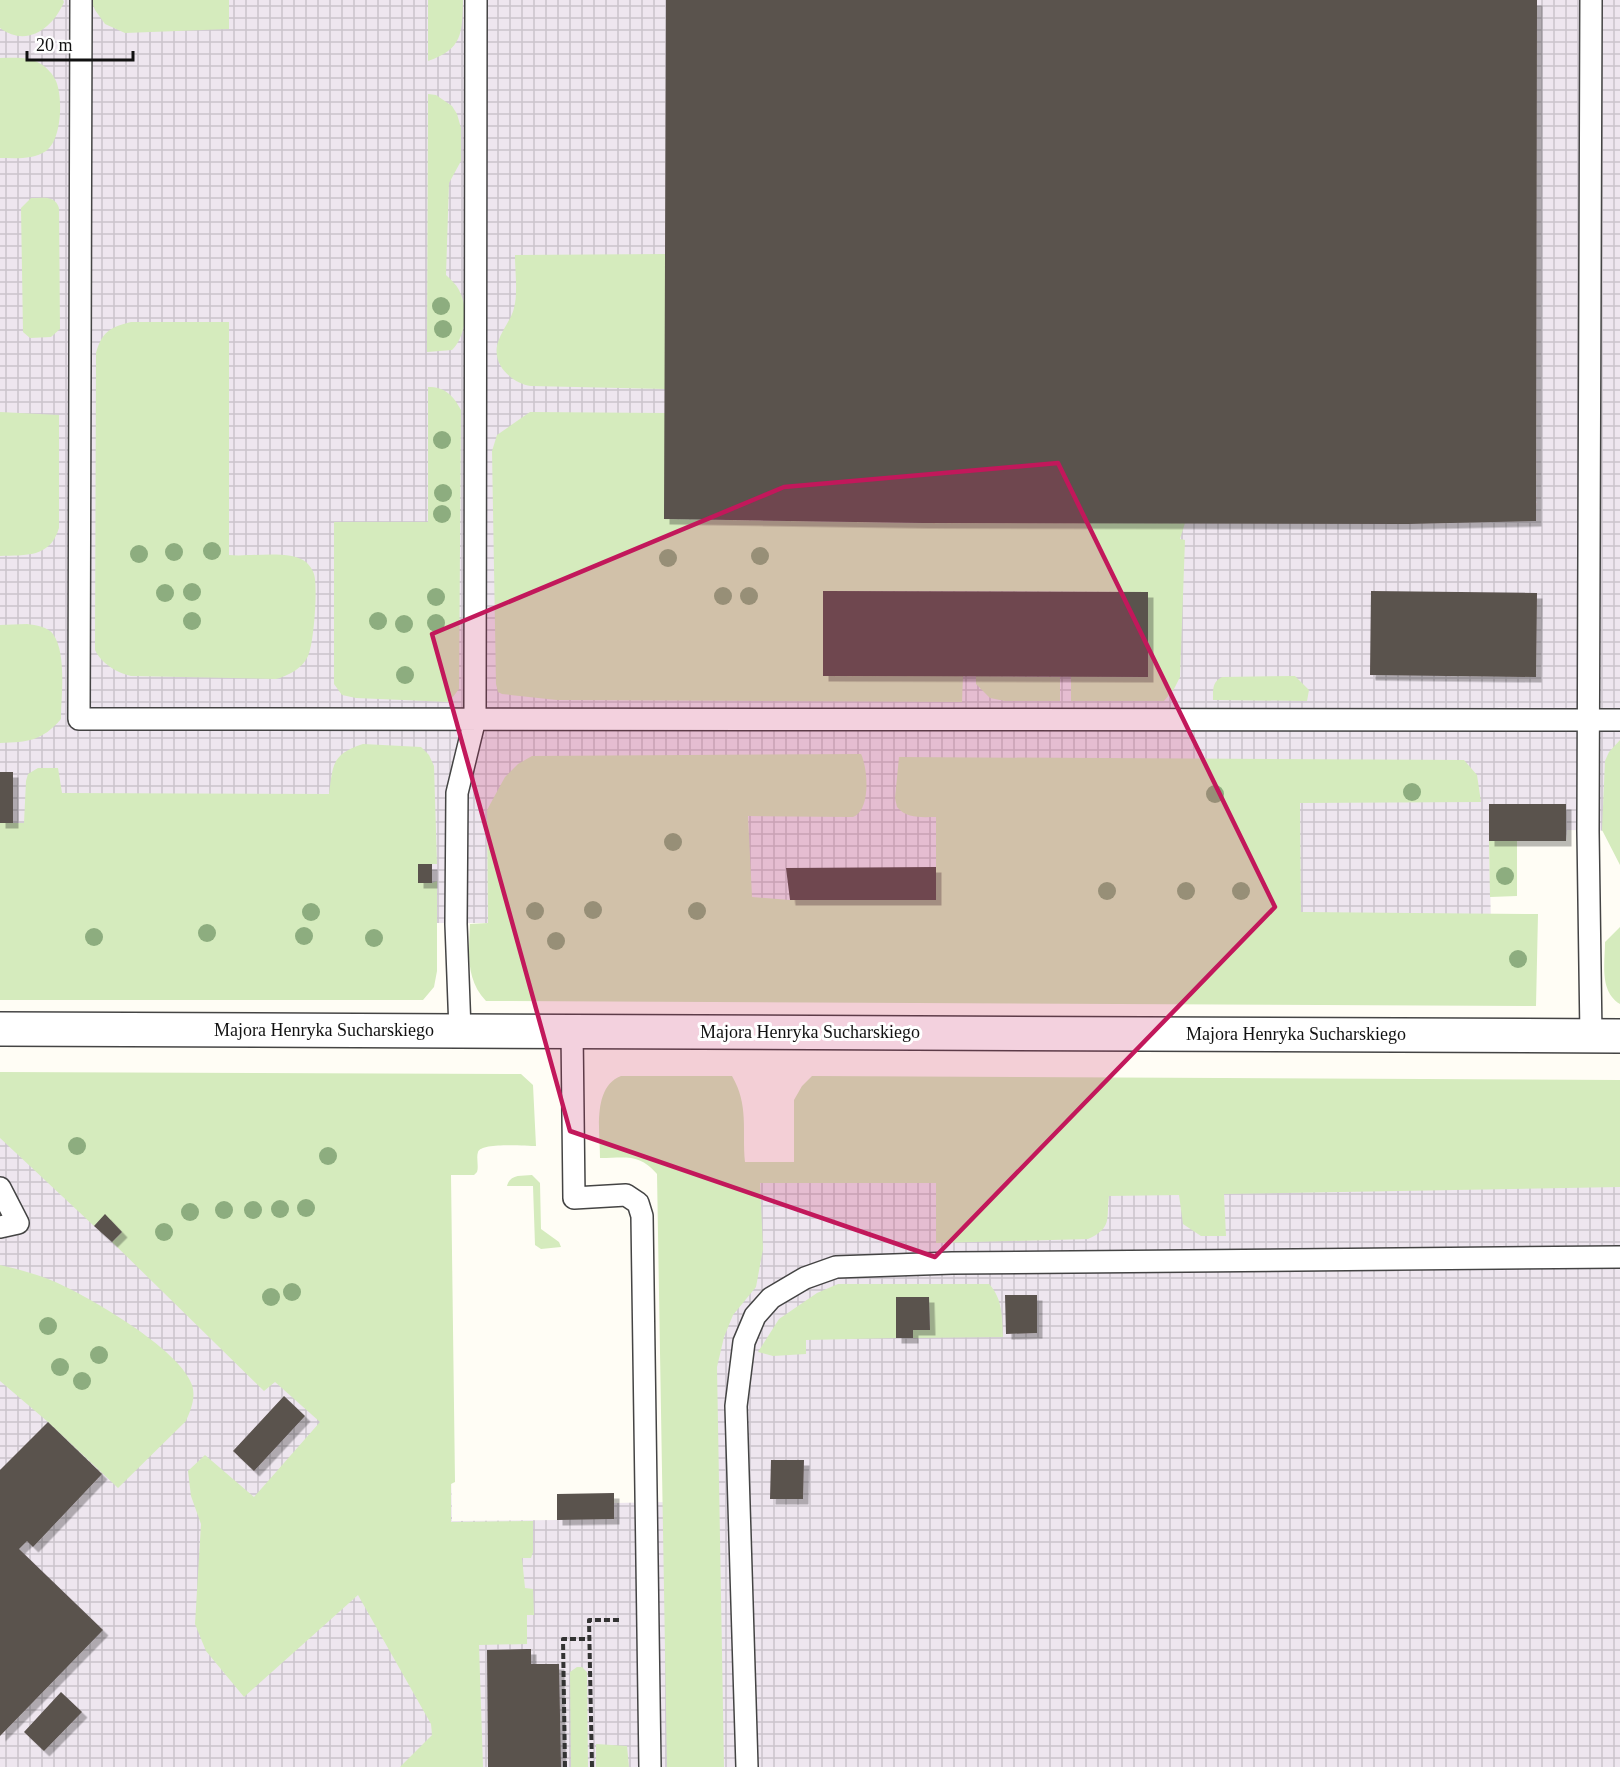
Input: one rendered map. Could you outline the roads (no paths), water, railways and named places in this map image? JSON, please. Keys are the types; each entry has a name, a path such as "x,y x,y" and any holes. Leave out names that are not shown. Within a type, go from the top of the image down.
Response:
{"street":[{"name":"Majora Henryka Sucharskiego","path":"0,1029 1606,1036"}],"lane":[{"path":"81,0 80,719 1620,720"},
{"path":"460,1030 456,924 457,793 475,719 476,0"},
{"path":"1591,0 1588,720 1606,1036"},
{"path":"572,1031 574,1198 626,1195 638,1203 642,1216 650,1767"},
{"path":"0,1188 18,1223 0,1227"},
{"path":"747,1767 736,1406 744,1342 755,1316 771,1299 805,1278 836,1267 952,1263 1620,1257"}]}
